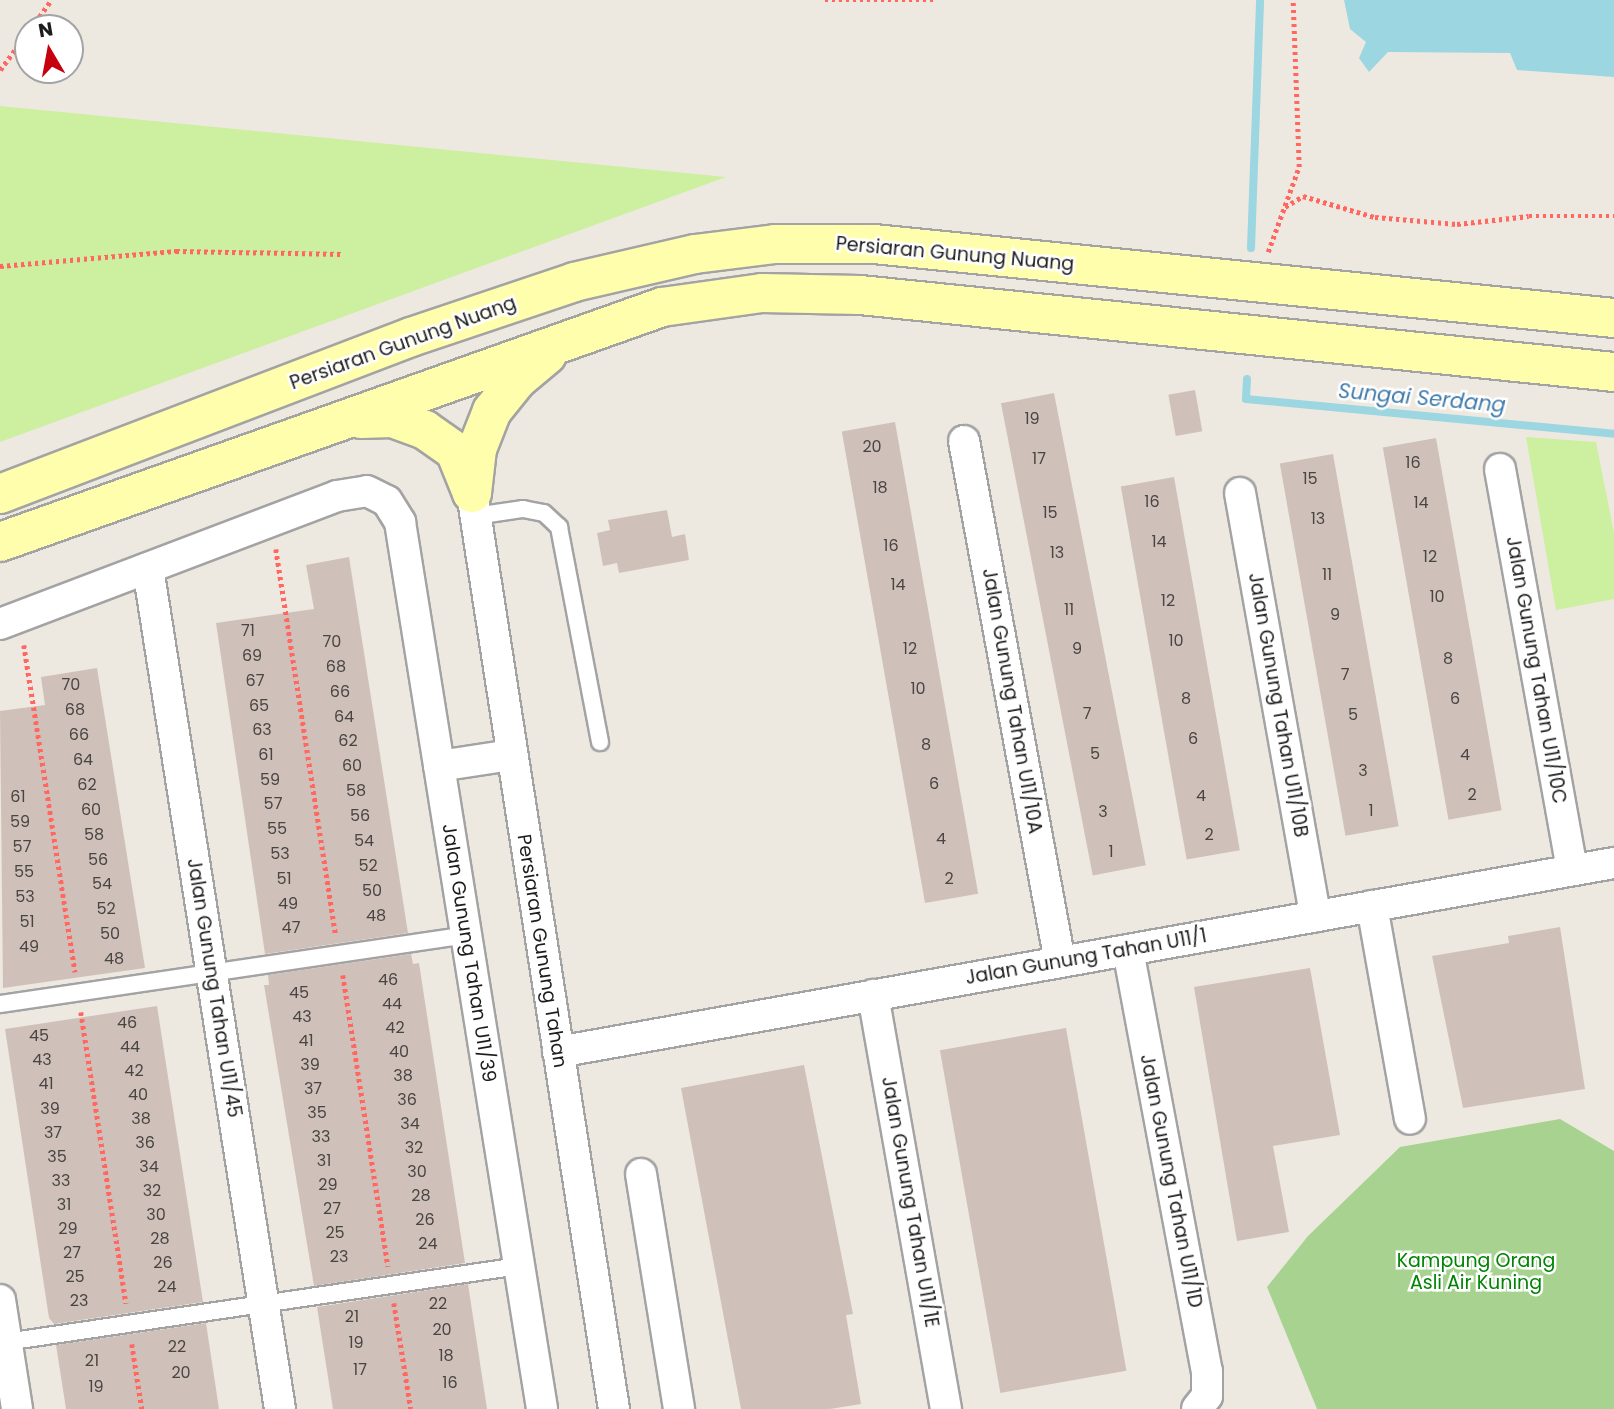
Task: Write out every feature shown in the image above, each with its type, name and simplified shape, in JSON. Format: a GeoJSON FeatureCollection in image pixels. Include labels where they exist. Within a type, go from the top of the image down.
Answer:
{"type":"FeatureCollection","features":[{"type":"Feature","properties":{"kind":"street","name":"Persiaran Gunung Nuang"},"geometry":{"type":"LineString","coordinates":[[0,494],[411,337],[574,282],[695,254],[775,244],[874,244],[1614,318]]}},
{"type":"Feature","properties":{"kind":"street"},"geometry":{"type":"LineString","coordinates":[[0,542],[662,307],[762,293],[860,295],[1614,372]]}},
{"type":"Feature","properties":{"kind":"street"},"geometry":{"type":"LineString","coordinates":[[473,505],[477,449],[492,411],[517,380],[562,342]]}},
{"type":"Feature","properties":{"kind":"street"},"geometry":{"type":"LineString","coordinates":[[347,420],[392,418],[425,430],[455,450],[473,505]]}},
{"type":"Feature","properties":{"kind":"street","name":"Jalan Gunung Tahan U11/10A"},"geometry":{"type":"LineString","coordinates":[[964,441],[1060,962]]}},
{"type":"Feature","properties":{"kind":"street","name":"Jalan Gunung Tahan U11/10C"},"geometry":{"type":"LineString","coordinates":[[1500,469],[1573,870]]}},
{"type":"Feature","properties":{"kind":"street","name":"Jalan Gunung Tahan U11/39"},"geometry":{"type":"LineString","coordinates":[[148,568],[337,496],[367,491],[387,501],[400,522],[542,1409]]}},
{"type":"Feature","properties":{"kind":"street","name":"Jalan Gunung Tahan U11/10B"},"geometry":{"type":"LineString","coordinates":[[1240,493],[1315,916]]}},
{"type":"Feature","properties":{"kind":"street","name":"Persiaran Gunung Tahan"},"geometry":{"type":"LineString","coordinates":[[473,505],[614,1409]]}},
{"type":"Feature","properties":{"kind":"street"},"geometry":{"type":"LineString","coordinates":[[0,624],[148,568]]}},
{"type":"Feature","properties":{"kind":"street","name":"Jalan Gunung Tahan U11/45"},"geometry":{"type":"LineString","coordinates":[[148,568],[280,1409]]}},
{"type":"Feature","properties":{"kind":"street"},"geometry":{"type":"LineString","coordinates":[[439,766],[511,755]]}},
{"type":"Feature","properties":{"kind":"street","name":"Jalan Gunung Tahan U11/1"},"geometry":{"type":"LineString","coordinates":[[558,1052],[1614,863]]}},
{"type":"Feature","properties":{"kind":"street"},"geometry":{"type":"LineString","coordinates":[[1372,906],[1410,1119]]}},
{"type":"Feature","properties":{"kind":"street","name":"Jalan Gunung Tahan U11/1D"},"geometry":{"type":"LineString","coordinates":[[1128,950],[1207,1371],[1207,1396],[1197,1409]]}},
{"type":"Feature","properties":{"kind":"street","name":"Jalan Gunung Tahan U11/1E"},"geometry":{"type":"LineString","coordinates":[[873,995],[946,1409]]}},
{"type":"Feature","properties":{"kind":"street"},"geometry":{"type":"LineString","coordinates":[[641,1174],[679,1409]]}},
{"type":"Feature","properties":{"kind":"street"},"geometry":{"type":"LineString","coordinates":[[0,1300],[17,1409]]}},
{"type":"Feature","properties":{"kind":"lane"},"geometry":{"type":"LineString","coordinates":[[473,505],[544,513],[559,527],[600,742]]}},
{"type":"Feature","properties":{"kind":"lane"},"geometry":{"type":"LineString","coordinates":[[0,1004],[467,936]]}},
{"type":"Feature","properties":{"kind":"lane"},"geometry":{"type":"LineString","coordinates":[[6,1342],[519,1266]]}},
{"type":"Feature","properties":{"kind":"path"},"geometry":{"type":"LineString","coordinates":[[825,0],[937,0]]}},
{"type":"Feature","properties":{"kind":"path"},"geometry":{"type":"LineString","coordinates":[[1257,282],[1299,167],[1293,0]]}},
{"type":"Feature","properties":{"kind":"path"},"geometry":{"type":"LineString","coordinates":[[0,70],[14,51]]}},
{"type":"Feature","properties":{"kind":"path"},"geometry":{"type":"LineString","coordinates":[[1284,207],[1303,196],[1375,217],[1457,223],[1529,216],[1614,216]]}},
{"type":"Feature","properties":{"kind":"path"},"geometry":{"type":"LineString","coordinates":[[0,266],[176,251],[341,254]]}},
{"type":"Feature","properties":{"kind":"green space"},"geometry":{"type":"Polygon","coordinates":[[[0,106],[726,177],[0,442],[0,106]]]}},
{"type":"Feature","properties":{"kind":"green space"},"geometry":{"type":"Polygon","coordinates":[[[1526,437],[1596,442],[1614,533],[1614,599],[1556,610],[1526,437]]]}},
{"type":"Feature","properties":{"kind":"green space","name":"Kampung Orang Asli Air Kuning"},"geometry":{"type":"Polygon","coordinates":[[[1560,1119],[1614,1151],[1614,1409],[1317,1409],[1267,1287],[1308,1236],[1400,1147],[1560,1119]]]}},
{"type":"Feature","properties":{"kind":"water"},"geometry":{"type":"Polygon","coordinates":[[[1344,0],[1614,0],[1614,77],[1517,70],[1510,53],[1388,52],[1369,72],[1359,58],[1366,42],[1350,29],[1344,0]]]}},
{"type":"Feature","properties":{"kind":"building"},"geometry":{"type":"Polygon","coordinates":[[[1195,390],[1202,431],[1176,436],[1168,395],[1195,390]]]}},
{"type":"Feature","properties":{"kind":"building"},"geometry":{"type":"Polygon","coordinates":[[[1054,393],[1146,865],[1093,875],[1001,403],[1054,393]]]}},
{"type":"Feature","properties":{"kind":"building"},"geometry":{"type":"Polygon","coordinates":[[[895,422],[978,894],[925,903],[842,431],[895,422]]]}},
{"type":"Feature","properties":{"kind":"building"},"geometry":{"type":"Polygon","coordinates":[[[1436,438],[1502,810],[1448,820],[1383,447],[1436,438]]]}},
{"type":"Feature","properties":{"kind":"building"},"geometry":{"type":"Polygon","coordinates":[[[1333,454],[1399,826],[1345,836],[1280,463],[1333,454]]]}},
{"type":"Feature","properties":{"kind":"building"},"geometry":{"type":"Polygon","coordinates":[[[1174,477],[1240,850],[1187,860],[1121,486],[1174,477]]]}},
{"type":"Feature","properties":{"kind":"building"},"geometry":{"type":"Polygon","coordinates":[[[667,510],[672,537],[685,534],[689,560],[619,573],[617,563],[603,566],[597,533],[610,530],[608,520],[667,510]]]}},
{"type":"Feature","properties":{"kind":"building"},"geometry":{"type":"Polygon","coordinates":[[[349,557],[408,933],[265,954],[216,623],[314,609],[306,565],[349,557]]]}},
{"type":"Feature","properties":{"kind":"building"},"geometry":{"type":"Polygon","coordinates":[[[97,668],[145,968],[3,988],[0,711],[45,705],[41,677],[97,668]]]}},
{"type":"Feature","properties":{"kind":"building"},"geometry":{"type":"Polygon","coordinates":[[[1560,927],[1585,1089],[1463,1108],[1432,956],[1509,943],[1508,936],[1560,927]]]}},
{"type":"Feature","properties":{"kind":"building"},"geometry":{"type":"Polygon","coordinates":[[[411,954],[413,964],[419,963],[465,1263],[314,1286],[264,985],[269,985],[268,975],[411,954]]]}},
{"type":"Feature","properties":{"kind":"building"},"geometry":{"type":"Polygon","coordinates":[[[1310,968],[1340,1135],[1273,1146],[1289,1232],[1237,1241],[1194,987],[1310,968]]]}},
{"type":"Feature","properties":{"kind":"building"},"geometry":{"type":"Polygon","coordinates":[[[157,1006],[203,1302],[54,1324],[49,1318],[5,1029],[157,1006]]]}},
{"type":"Feature","properties":{"kind":"building"},"geometry":{"type":"Polygon","coordinates":[[[1066,1028],[1126,1371],[1000,1393],[940,1050],[1066,1028]]]}},
{"type":"Feature","properties":{"kind":"building"},"geometry":{"type":"Polygon","coordinates":[[[804,1065],[853,1314],[846,1315],[861,1404],[830,1409],[741,1409],[681,1088],[804,1065]]]}},
{"type":"Feature","properties":{"kind":"building"},"geometry":{"type":"Polygon","coordinates":[[[468,1284],[487,1409],[333,1409],[317,1307],[468,1284]]]}},
{"type":"Feature","properties":{"kind":"building"},"geometry":{"type":"Polygon","coordinates":[[[206,1323],[219,1409],[66,1409],[56,1345],[206,1323]]]}},
{"type":"Feature","properties":{"kind":"waterway","name":"Sungai Serdang"},"geometry":{"type":"LineString","coordinates":[[1251,248],[1260,0]]}},
{"type":"Feature","properties":{"kind":"waterway","name":"Sungai Serdang"},"geometry":{"type":"LineString","coordinates":[[1247,379],[1246,399],[1614,434]]}}]}
